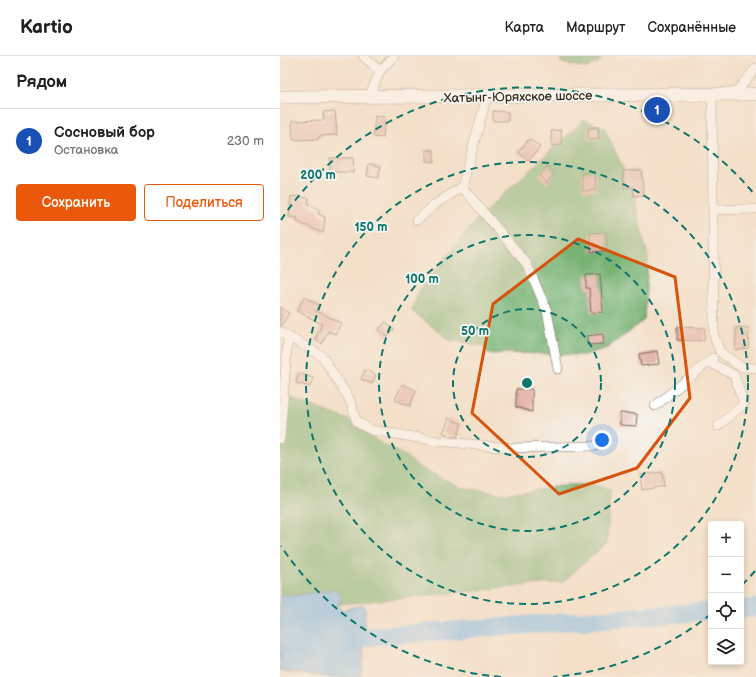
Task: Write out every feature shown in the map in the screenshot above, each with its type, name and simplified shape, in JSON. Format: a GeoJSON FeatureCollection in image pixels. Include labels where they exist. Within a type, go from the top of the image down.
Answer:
{"type":"FeatureCollection","features":[{"type":"Feature","properties":{"kind":"main road","name":"Хатынг-Юряхское шоссе"},"geometry":{"type":"LineString","coordinates":[[280,97],[756,94]]}},
{"type":"Feature","properties":{"kind":"street"},"geometry":{"type":"LineString","coordinates":[[363,56],[380,71]]}},
{"type":"Feature","properties":{"kind":"street"},"geometry":{"type":"LineString","coordinates":[[369,97],[380,71],[394,56]]}},
{"type":"Feature","properties":{"kind":"street"},"geometry":{"type":"LineString","coordinates":[[734,94],[756,68]]}},
{"type":"Feature","properties":{"kind":"street"},"geometry":{"type":"LineString","coordinates":[[712,94],[714,336],[720,352],[741,367],[756,368]]}},
{"type":"Feature","properties":{"kind":"street"},"geometry":{"type":"LineString","coordinates":[[418,220],[437,203],[462,187],[487,96]]}},
{"type":"Feature","properties":{"kind":"street"},"geometry":{"type":"LineString","coordinates":[[462,187],[527,264],[547,311],[558,369]]}},
{"type":"Feature","properties":{"kind":"street"},"geometry":{"type":"LineString","coordinates":[[713,210],[756,209]]}},
{"type":"Feature","properties":{"kind":"street"},"geometry":{"type":"LineString","coordinates":[[280,439],[284,335],[322,356],[350,400],[357,422],[371,430],[436,441],[511,448],[595,446]]}},
{"type":"Feature","properties":{"kind":"street"},"geometry":{"type":"LineString","coordinates":[[655,406],[720,352]]}},
{"type":"Feature","properties":{"kind":"street"},"geometry":{"type":"LineString","coordinates":[[709,362],[734,375],[744,404],[718,426]]}},
{"type":"Feature","properties":{"kind":"highlighted area"},"geometry":{"type":"Polygon","coordinates":[[[578,239],[675,277],[690,398],[637,468],[559,494],[472,413],[493,304],[578,239]]]}},
{"type":"Feature","properties":{"kind":"green space"},"geometry":{"type":"Polygon","coordinates":[[[559,56],[601,56],[599,62],[586,68],[562,63],[559,56]]]}},
{"type":"Feature","properties":{"kind":"green space"},"geometry":{"type":"Polygon","coordinates":[[[584,120],[604,127],[631,186],[648,257],[644,320],[607,348],[583,355],[511,353],[488,354],[483,346],[450,340],[412,311],[419,291],[479,217],[584,120]]]}},
{"type":"Feature","properties":{"kind":"green space"},"geometry":{"type":"Polygon","coordinates":[[[280,394],[349,420],[382,444],[404,455],[420,468],[461,487],[502,494],[569,485],[591,484],[610,490],[607,543],[562,582],[280,610],[280,394]]]}},
{"type":"Feature","properties":{"kind":"water"},"geometry":{"type":"Polygon","coordinates":[[[335,589],[342,599],[338,604],[342,610],[362,605],[365,607],[363,665],[360,677],[330,677],[280,671],[280,595],[293,596],[335,589]]]}},
{"type":"Feature","properties":{"kind":"building"},"geometry":{"type":"Polygon","coordinates":[[[335,111],[337,135],[319,136],[319,139],[293,140],[292,121],[324,120],[323,112],[335,111]]]}},
{"type":"Feature","properties":{"kind":"building"},"geometry":{"type":"Polygon","coordinates":[[[493,111],[508,112],[508,121],[493,121],[493,111]]]}},
{"type":"Feature","properties":{"kind":"building"},"geometry":{"type":"Polygon","coordinates":[[[375,116],[385,117],[383,138],[373,137],[375,116]]]}},
{"type":"Feature","properties":{"kind":"building"},"geometry":{"type":"Polygon","coordinates":[[[598,127],[599,139],[588,140],[588,128],[598,127]]]}},
{"type":"Feature","properties":{"kind":"building"},"geometry":{"type":"Polygon","coordinates":[[[561,130],[562,145],[552,146],[551,131],[561,130]]]}},
{"type":"Feature","properties":{"kind":"building"},"geometry":{"type":"Polygon","coordinates":[[[529,139],[540,147],[529,161],[518,152],[529,139]]]}},
{"type":"Feature","properties":{"kind":"building"},"geometry":{"type":"Polygon","coordinates":[[[426,150],[434,150],[434,162],[426,161],[426,150]]]}},
{"type":"Feature","properties":{"kind":"building"},"geometry":{"type":"Polygon","coordinates":[[[330,158],[353,158],[354,172],[330,172],[330,158]]]}},
{"type":"Feature","properties":{"kind":"building"},"geometry":{"type":"Polygon","coordinates":[[[369,164],[381,166],[378,178],[367,176],[369,164]]]}},
{"type":"Feature","properties":{"kind":"building"},"geometry":{"type":"Polygon","coordinates":[[[547,166],[555,172],[547,183],[539,176],[547,166]]]}},
{"type":"Feature","properties":{"kind":"building"},"geometry":{"type":"Polygon","coordinates":[[[641,170],[644,196],[634,196],[633,187],[624,188],[623,171],[641,170]]]}},
{"type":"Feature","properties":{"kind":"building"},"geometry":{"type":"Polygon","coordinates":[[[595,172],[596,190],[583,191],[582,173],[595,172]]]}},
{"type":"Feature","properties":{"kind":"building"},"geometry":{"type":"Polygon","coordinates":[[[291,196],[309,198],[308,204],[320,211],[318,214],[325,217],[323,233],[296,221],[298,218],[289,217],[291,196]]]}},
{"type":"Feature","properties":{"kind":"building"},"geometry":{"type":"Polygon","coordinates":[[[606,232],[607,251],[591,252],[590,233],[606,232]]]}},
{"type":"Feature","properties":{"kind":"building"},"geometry":{"type":"Polygon","coordinates":[[[600,274],[603,312],[591,313],[589,288],[586,288],[586,275],[600,274]]]}},
{"type":"Feature","properties":{"kind":"building"},"geometry":{"type":"Polygon","coordinates":[[[304,297],[319,305],[316,311],[341,323],[335,334],[328,331],[322,344],[315,340],[322,324],[297,311],[304,297]]]}},
{"type":"Feature","properties":{"kind":"building"},"geometry":{"type":"Polygon","coordinates":[[[280,307],[289,313],[281,326],[280,326],[280,307]]]}},
{"type":"Feature","properties":{"kind":"building"},"geometry":{"type":"Polygon","coordinates":[[[386,322],[394,330],[387,337],[379,329],[386,322]]]}},
{"type":"Feature","properties":{"kind":"building"},"geometry":{"type":"Polygon","coordinates":[[[677,327],[705,328],[704,341],[677,340],[677,327]]]}},
{"type":"Feature","properties":{"kind":"building"},"geometry":{"type":"Polygon","coordinates":[[[737,327],[749,328],[748,348],[735,350],[737,327]]]}},
{"type":"Feature","properties":{"kind":"building"},"geometry":{"type":"Polygon","coordinates":[[[603,334],[604,344],[587,345],[587,336],[603,334]]]}},
{"type":"Feature","properties":{"kind":"building"},"geometry":{"type":"Polygon","coordinates":[[[657,351],[659,364],[641,366],[639,354],[657,351]]]}},
{"type":"Feature","properties":{"kind":"building"},"geometry":{"type":"Polygon","coordinates":[[[365,370],[376,375],[372,384],[361,379],[365,370]]]}},
{"type":"Feature","properties":{"kind":"building"},"geometry":{"type":"Polygon","coordinates":[[[299,373],[313,378],[310,387],[296,383],[299,373]]]}},
{"type":"Feature","properties":{"kind":"building"},"geometry":{"type":"Polygon","coordinates":[[[402,384],[416,390],[410,406],[395,400],[402,384]]]}},
{"type":"Feature","properties":{"kind":"building"},"geometry":{"type":"Polygon","coordinates":[[[516,389],[532,389],[532,412],[516,407],[516,389]]]}},
{"type":"Feature","properties":{"kind":"building"},"geometry":{"type":"Polygon","coordinates":[[[620,413],[637,414],[636,426],[620,425],[620,413]]]}},
{"type":"Feature","properties":{"kind":"building"},"geometry":{"type":"Polygon","coordinates":[[[449,418],[462,424],[457,437],[443,433],[449,418]]]}},
{"type":"Feature","properties":{"kind":"building"},"geometry":{"type":"Polygon","coordinates":[[[662,472],[664,486],[642,490],[640,475],[662,472]]]}},
{"type":"Feature","properties":{"kind":"waterway"},"geometry":{"type":"LineString","coordinates":[[744,609],[756,608]]}},
{"type":"Feature","properties":{"kind":"waterway"},"geometry":{"type":"LineString","coordinates":[[339,639],[708,611]]}},
{"type":"Feature","properties":{"kind":"place","name":"Сосновый бор"},"geometry":{"type":"Point","coordinates":[657,110]}}]}
